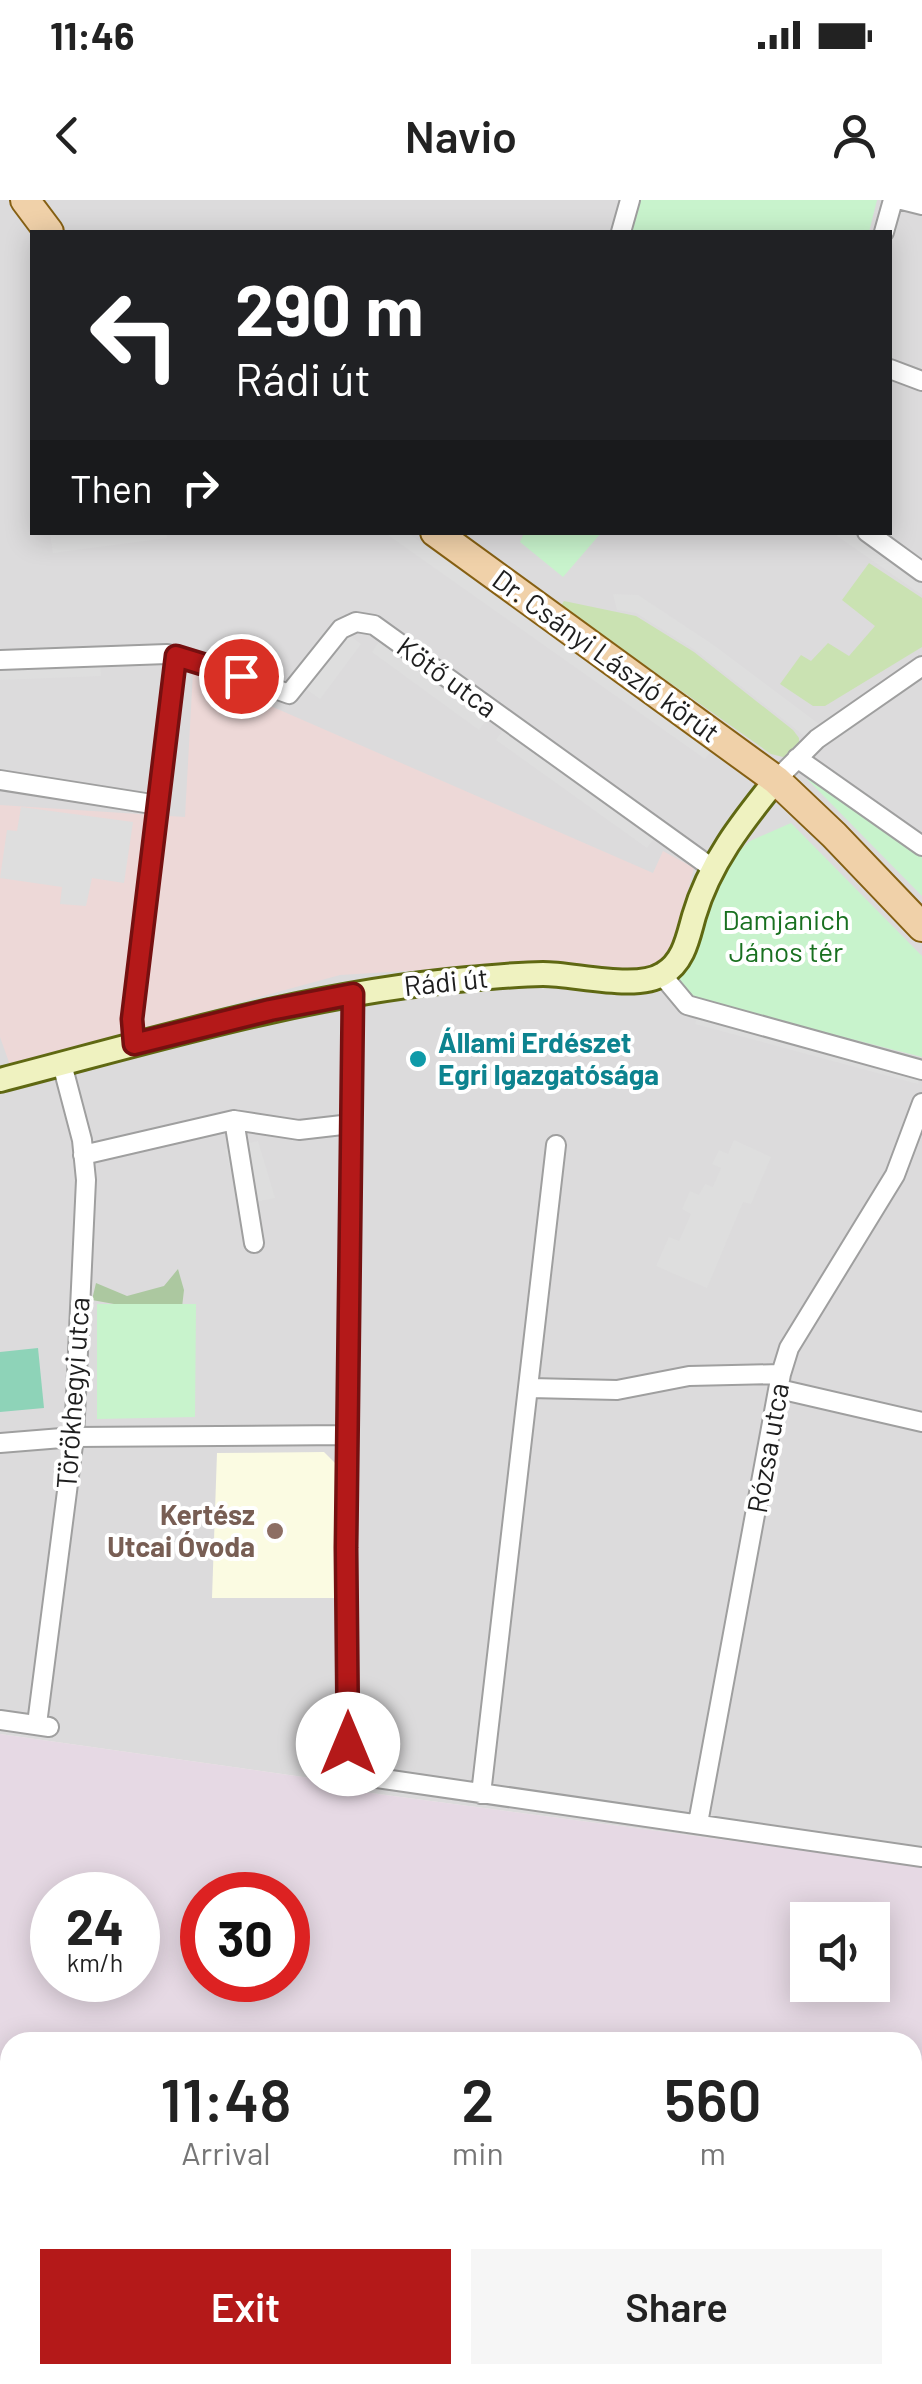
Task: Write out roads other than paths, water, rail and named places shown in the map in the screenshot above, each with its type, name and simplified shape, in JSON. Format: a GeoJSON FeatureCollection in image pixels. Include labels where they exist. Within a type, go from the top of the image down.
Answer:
{"type":"FeatureCollection","features":[{"type":"Feature","properties":{"kind":"main road"},"geometry":{"type":"LineString","coordinates":[[25,200],[48,230]]}},
{"type":"Feature","properties":{"kind":"main road","name":"Dr. Csányi László körút"},"geometry":{"type":"LineString","coordinates":[[439,535],[776,780]]}},
{"type":"Feature","properties":{"kind":"main road"},"geometry":{"type":"LineString","coordinates":[[776,780],[922,927]]}},
{"type":"Feature","properties":{"kind":"street"},"geometry":{"type":"LineString","coordinates":[[621,230],[630,200]]}},
{"type":"Feature","properties":{"kind":"street"},"geometry":{"type":"LineString","coordinates":[[885,230],[893,200]]}},
{"type":"Feature","properties":{"kind":"street"},"geometry":{"type":"LineString","coordinates":[[902,200],[922,205]]}},
{"type":"Feature","properties":{"kind":"street"},"geometry":{"type":"LineString","coordinates":[[892,370],[922,381]]}},
{"type":"Feature","properties":{"kind":"street"},"geometry":{"type":"LineString","coordinates":[[870,535],[922,572]]}},
{"type":"Feature","properties":{"kind":"street","name":"Kötő utca"},"geometry":{"type":"LineString","coordinates":[[0,660],[176,656],[283,691],[341,629],[356,622],[374,624],[712,868]]}},
{"type":"Feature","properties":{"kind":"street"},"geometry":{"type":"LineString","coordinates":[[134,1044],[132,1019],[176,656]]}},
{"type":"Feature","properties":{"kind":"street"},"geometry":{"type":"LineString","coordinates":[[922,666],[817,738],[776,780],[712,868],[702,888],[683,953],[662,976],[687,1005],[922,1070]]}},
{"type":"Feature","properties":{"kind":"street"},"geometry":{"type":"LineString","coordinates":[[797,758],[922,846]]}},
{"type":"Feature","properties":{"kind":"street"},"geometry":{"type":"LineString","coordinates":[[0,780],[158,805]]}},
{"type":"Feature","properties":{"kind":"street","name":"Rádi út"},"geometry":{"type":"LineString","coordinates":[[0,1080],[270,1010],[353,994],[495,976],[572,975],[637,982],[662,976]]}},
{"type":"Feature","properties":{"kind":"street"},"geometry":{"type":"LineString","coordinates":[[353,994],[348,1744],[358,1763],[377,1778],[922,1857]]}},
{"type":"Feature","properties":{"kind":"street","name":"Törökhegyi utca"},"geometry":{"type":"LineString","coordinates":[[0,1720],[43,1726],[74,1437],[86,1180],[62,1064]]}},
{"type":"Feature","properties":{"kind":"street","name":"Rózsa utca"},"geometry":{"type":"LineString","coordinates":[[698,1823],[780,1382],[790,1348],[895,1175],[922,1104]]}},
{"type":"Feature","properties":{"kind":"street"},"geometry":{"type":"LineString","coordinates":[[83,1155],[234,1120],[298,1130],[351,1124]]}},
{"type":"Feature","properties":{"kind":"street"},"geometry":{"type":"LineString","coordinates":[[234,1120],[254,1243]]}},
{"type":"Feature","properties":{"kind":"street"},"geometry":{"type":"LineString","coordinates":[[481,1794],[556,1145]]}},
{"type":"Feature","properties":{"kind":"street"},"geometry":{"type":"LineString","coordinates":[[530,1388],[617,1390],[689,1376],[780,1382],[922,1422]]}},
{"type":"Feature","properties":{"kind":"street"},"geometry":{"type":"LineString","coordinates":[[0,1443],[74,1437],[348,1435]]}},
{"type":"Feature","properties":{"kind":"place","name":"Állami Erdészet Egri Igazgatósága"},"geometry":{"type":"Point","coordinates":[418,1059]}},
{"type":"Feature","properties":{"kind":"place","name":"Kertész Utcai Óvoda"},"geometry":{"type":"Point","coordinates":[275,1531]}},
{"type":"Feature","properties":{"kind":"park label","name":"Damjanich János tér"},"geometry":{"type":"Point","coordinates":[786,936]}}]}
